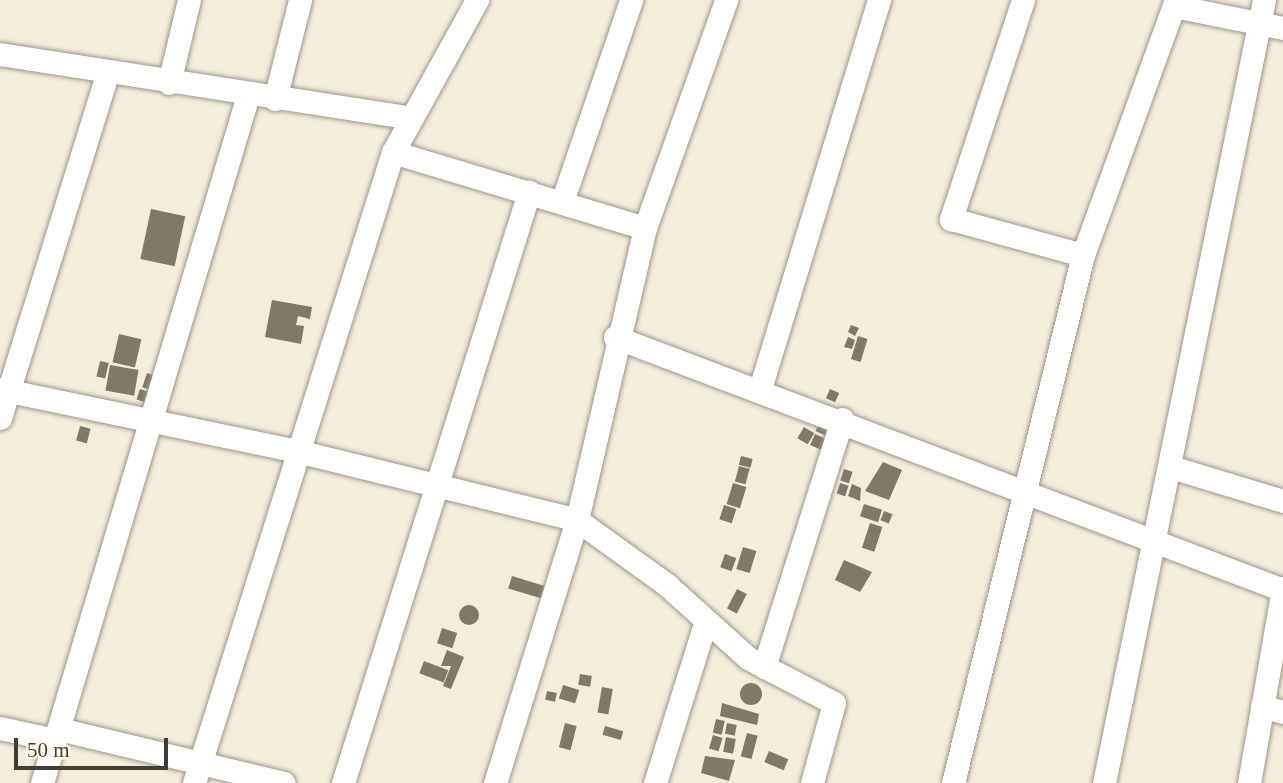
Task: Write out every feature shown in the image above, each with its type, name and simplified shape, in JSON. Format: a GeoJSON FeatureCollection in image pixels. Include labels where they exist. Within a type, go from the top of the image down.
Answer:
{"type":"FeatureCollection","features":[{"type":"Feature","properties":{"kind":"street"},"geometry":{"type":"LineString","coordinates":[[169,83],[189,0]]}},
{"type":"Feature","properties":{"kind":"street"},"geometry":{"type":"LineString","coordinates":[[275,99],[300,0]]}},
{"type":"Feature","properties":{"kind":"street"},"geometry":{"type":"LineString","coordinates":[[197,772],[393,152],[407,117],[477,0]]}},
{"type":"Feature","properties":{"kind":"street"},"geometry":{"type":"LineString","coordinates":[[562,202],[631,0]]}},
{"type":"Feature","properties":{"kind":"street"},"geometry":{"type":"LineString","coordinates":[[495,783],[577,520],[606,409],[615,337],[645,228],[726,0]]}},
{"type":"Feature","properties":{"kind":"street"},"geometry":{"type":"LineString","coordinates":[[760,389],[878,0]]}},
{"type":"Feature","properties":{"kind":"street"},"geometry":{"type":"LineString","coordinates":[[1023,0],[951,219],[1083,255]]}},
{"type":"Feature","properties":{"kind":"street"},"geometry":{"type":"LineString","coordinates":[[1104,783],[1171,467],[1264,0]]}},
{"type":"Feature","properties":{"kind":"street"},"geometry":{"type":"LineString","coordinates":[[953,783],[1021,493],[1083,255],[1175,3],[1283,28]]}},
{"type":"Feature","properties":{"kind":"street"},"geometry":{"type":"LineString","coordinates":[[0,54],[169,83],[407,117]]}},
{"type":"Feature","properties":{"kind":"street"},"geometry":{"type":"LineString","coordinates":[[0,418],[4,389],[108,72]]}},
{"type":"Feature","properties":{"kind":"street"},"geometry":{"type":"LineString","coordinates":[[42,783],[155,421],[248,95]]}},
{"type":"Feature","properties":{"kind":"street"},"geometry":{"type":"LineString","coordinates":[[393,152],[645,228]]}},
{"type":"Feature","properties":{"kind":"street"},"geometry":{"type":"LineString","coordinates":[[343,783],[528,192]]}},
{"type":"Feature","properties":{"kind":"street"},"geometry":{"type":"LineString","coordinates":[[615,337],[842,419],[1021,493],[1283,589],[1273,709],[1249,783]]}},
{"type":"Feature","properties":{"kind":"street"},"geometry":{"type":"LineString","coordinates":[[4,389],[438,483],[577,520],[667,585],[705,623],[764,667],[834,703],[812,783]]}},
{"type":"Feature","properties":{"kind":"street"},"geometry":{"type":"LineString","coordinates":[[764,667],[842,419]]}},
{"type":"Feature","properties":{"kind":"street"},"geometry":{"type":"LineString","coordinates":[[1171,467],[1283,501]]}},
{"type":"Feature","properties":{"kind":"street"},"geometry":{"type":"LineString","coordinates":[[655,783],[705,623]]}},
{"type":"Feature","properties":{"kind":"street"},"geometry":{"type":"LineString","coordinates":[[0,728],[57,735],[197,772],[284,783]]}},
{"type":"Feature","properties":{"kind":"building"},"geometry":{"type":"Polygon","coordinates":[[[151,209],[185,216],[175,266],[140,259],[151,209]]]}},
{"type":"Feature","properties":{"kind":"building"},"geometry":{"type":"Polygon","coordinates":[[[272,300],[312,307],[310,319],[298,316],[296,325],[304,326],[301,344],[265,337],[272,300]]]}},
{"type":"Feature","properties":{"kind":"building"},"geometry":{"type":"Polygon","coordinates":[[[851,325],[859,328],[855,336],[848,332],[851,325]]]}},
{"type":"Feature","properties":{"kind":"building"},"geometry":{"type":"Polygon","coordinates":[[[119,334],[141,339],[135,367],[112,362],[119,334]]]}},
{"type":"Feature","properties":{"kind":"building"},"geometry":{"type":"Polygon","coordinates":[[[858,336],[868,339],[861,362],[851,359],[858,336]]]}},
{"type":"Feature","properties":{"kind":"building"},"geometry":{"type":"Polygon","coordinates":[[[848,337],[855,340],[852,349],[844,347],[848,337]]]}},
{"type":"Feature","properties":{"kind":"building"},"geometry":{"type":"Polygon","coordinates":[[[100,361],[109,363],[105,379],[96,377],[100,361]]]}},
{"type":"Feature","properties":{"kind":"building"},"geometry":{"type":"Polygon","coordinates":[[[110,365],[139,370],[134,396],[105,391],[110,365]]]}},
{"type":"Feature","properties":{"kind":"building"},"geometry":{"type":"Polygon","coordinates":[[[147,373],[156,376],[151,390],[142,387],[147,373]]]}},
{"type":"Feature","properties":{"kind":"building"},"geometry":{"type":"Polygon","coordinates":[[[140,389],[152,393],[149,403],[137,399],[140,389]]]}},
{"type":"Feature","properties":{"kind":"building"},"geometry":{"type":"Polygon","coordinates":[[[830,389],[839,393],[835,402],[826,398],[830,389]]]}},
{"type":"Feature","properties":{"kind":"building"},"geometry":{"type":"Polygon","coordinates":[[[820,421],[831,426],[826,436],[816,431],[820,421]]]}},
{"type":"Feature","properties":{"kind":"building"},"geometry":{"type":"Polygon","coordinates":[[[80,426],[91,429],[87,443],[76,440],[80,426]]]}},
{"type":"Feature","properties":{"kind":"building"},"geometry":{"type":"Polygon","coordinates":[[[804,427],[814,433],[808,444],[797,438],[804,427]]]}},
{"type":"Feature","properties":{"kind":"building"},"geometry":{"type":"Polygon","coordinates":[[[815,434],[826,439],[821,450],[810,445],[815,434]]]}},
{"type":"Feature","properties":{"kind":"building"},"geometry":{"type":"Polygon","coordinates":[[[741,456],[753,459],[750,468],[739,465],[741,456]]]}},
{"type":"Feature","properties":{"kind":"building"},"geometry":{"type":"Polygon","coordinates":[[[883,462],[902,470],[889,500],[865,491],[883,462]]]}},
{"type":"Feature","properties":{"kind":"building"},"geometry":{"type":"Polygon","coordinates":[[[739,466],[750,469],[745,484],[735,481],[739,466]]]}},
{"type":"Feature","properties":{"kind":"building"},"geometry":{"type":"Polygon","coordinates":[[[844,469],[853,472],[849,483],[840,480],[844,469]]]}},
{"type":"Feature","properties":{"kind":"building"},"geometry":{"type":"Polygon","coordinates":[[[733,483],[746,487],[740,508],[727,504],[733,483]]]}},
{"type":"Feature","properties":{"kind":"building"},"geometry":{"type":"Polygon","coordinates":[[[840,483],[849,486],[845,496],[837,493],[840,483]]]}},
{"type":"Feature","properties":{"kind":"building"},"geometry":{"type":"Polygon","coordinates":[[[852,484],[861,488],[860,501],[848,496],[852,484]]]}},
{"type":"Feature","properties":{"kind":"building"},"geometry":{"type":"Polygon","coordinates":[[[864,504],[882,510],[878,522],[860,516],[864,504]]]}},
{"type":"Feature","properties":{"kind":"building"},"geometry":{"type":"Polygon","coordinates":[[[724,505],[736,509],[732,523],[719,519],[724,505]]]}},
{"type":"Feature","properties":{"kind":"building"},"geometry":{"type":"Polygon","coordinates":[[[884,511],[892,514],[889,524],[880,520],[884,511]]]}},
{"type":"Feature","properties":{"kind":"building"},"geometry":{"type":"Polygon","coordinates":[[[870,523],[882,527],[874,552],[862,548],[870,523]]]}},
{"type":"Feature","properties":{"kind":"building"},"geometry":{"type":"Polygon","coordinates":[[[743,547],[756,551],[750,573],[736,569],[743,547]]]}},
{"type":"Feature","properties":{"kind":"building"},"geometry":{"type":"Polygon","coordinates":[[[725,554],[736,558],[731,571],[720,567],[725,554]]]}},
{"type":"Feature","properties":{"kind":"building"},"geometry":{"type":"Polygon","coordinates":[[[844,560],[872,572],[860,592],[835,580],[844,560]]]}},
{"type":"Feature","properties":{"kind":"building"},"geometry":{"type":"Polygon","coordinates":[[[512,576],[545,586],[541,598],[508,588],[512,576]]]}},
{"type":"Feature","properties":{"kind":"building"},"geometry":{"type":"Polygon","coordinates":[[[737,589],[747,594],[737,614],[727,609],[737,589]]]}},
{"type":"Feature","properties":{"kind":"building"},"geometry":{"type":"Polygon","coordinates":[[[469,605],[476,608],[479,615],[476,622],[469,625],[462,622],[459,615],[462,608],[469,605]]]}},
{"type":"Feature","properties":{"kind":"building"},"geometry":{"type":"Polygon","coordinates":[[[442,628],[457,633],[452,648],[437,643],[442,628]]]}},
{"type":"Feature","properties":{"kind":"building"},"geometry":{"type":"Polygon","coordinates":[[[447,650],[464,657],[451,689],[443,686],[451,666],[441,666],[447,650]]]}},
{"type":"Feature","properties":{"kind":"building"},"geometry":{"type":"Polygon","coordinates":[[[424,661],[448,670],[444,682],[419,673],[424,661]]]}},
{"type":"Feature","properties":{"kind":"building"},"geometry":{"type":"Polygon","coordinates":[[[580,674],[592,676],[590,687],[578,685],[580,674]]]}},
{"type":"Feature","properties":{"kind":"building"},"geometry":{"type":"Polygon","coordinates":[[[751,683],[759,686],[762,694],[759,702],[751,705],[743,702],[740,694],[743,686],[751,683]]]}},
{"type":"Feature","properties":{"kind":"building"},"geometry":{"type":"Polygon","coordinates":[[[563,685],[579,690],[575,703],[559,698],[563,685]]]}},
{"type":"Feature","properties":{"kind":"building"},"geometry":{"type":"Polygon","coordinates":[[[602,687],[613,689],[608,715],[597,713],[602,687]]]}},
{"type":"Feature","properties":{"kind":"building"},"geometry":{"type":"Polygon","coordinates":[[[547,691],[557,693],[555,702],[545,700],[547,691]]]}},
{"type":"Feature","properties":{"kind":"building"},"geometry":{"type":"Polygon","coordinates":[[[722,703],[759,714],[757,725],[720,716],[722,703]]]}},
{"type":"Feature","properties":{"kind":"building"},"geometry":{"type":"Polygon","coordinates":[[[716,719],[725,721],[722,735],[713,733],[716,719]]]}},
{"type":"Feature","properties":{"kind":"building"},"geometry":{"type":"Polygon","coordinates":[[[565,723],[577,726],[571,750],[559,747],[565,723]]]}},
{"type":"Feature","properties":{"kind":"building"},"geometry":{"type":"Polygon","coordinates":[[[727,723],[737,725],[735,736],[725,734],[727,723]]]}},
{"type":"Feature","properties":{"kind":"building"},"geometry":{"type":"Polygon","coordinates":[[[605,726],[623,731],[621,740],[603,735],[605,726]]]}},
{"type":"Feature","properties":{"kind":"building"},"geometry":{"type":"Polygon","coordinates":[[[747,733],[758,736],[751,759],[741,756],[747,733]]]}},
{"type":"Feature","properties":{"kind":"building"},"geometry":{"type":"Polygon","coordinates":[[[713,735],[723,738],[718,751],[709,748],[713,735]]]}},
{"type":"Feature","properties":{"kind":"building"},"geometry":{"type":"Polygon","coordinates":[[[726,737],[736,739],[733,754],[723,752],[726,737]]]}},
{"type":"Feature","properties":{"kind":"building"},"geometry":{"type":"Polygon","coordinates":[[[769,751],[788,759],[784,770],[764,762],[769,751]]]}},
{"type":"Feature","properties":{"kind":"building"},"geometry":{"type":"Polygon","coordinates":[[[705,756],[735,760],[729,781],[701,773],[705,756]]]}}]}
